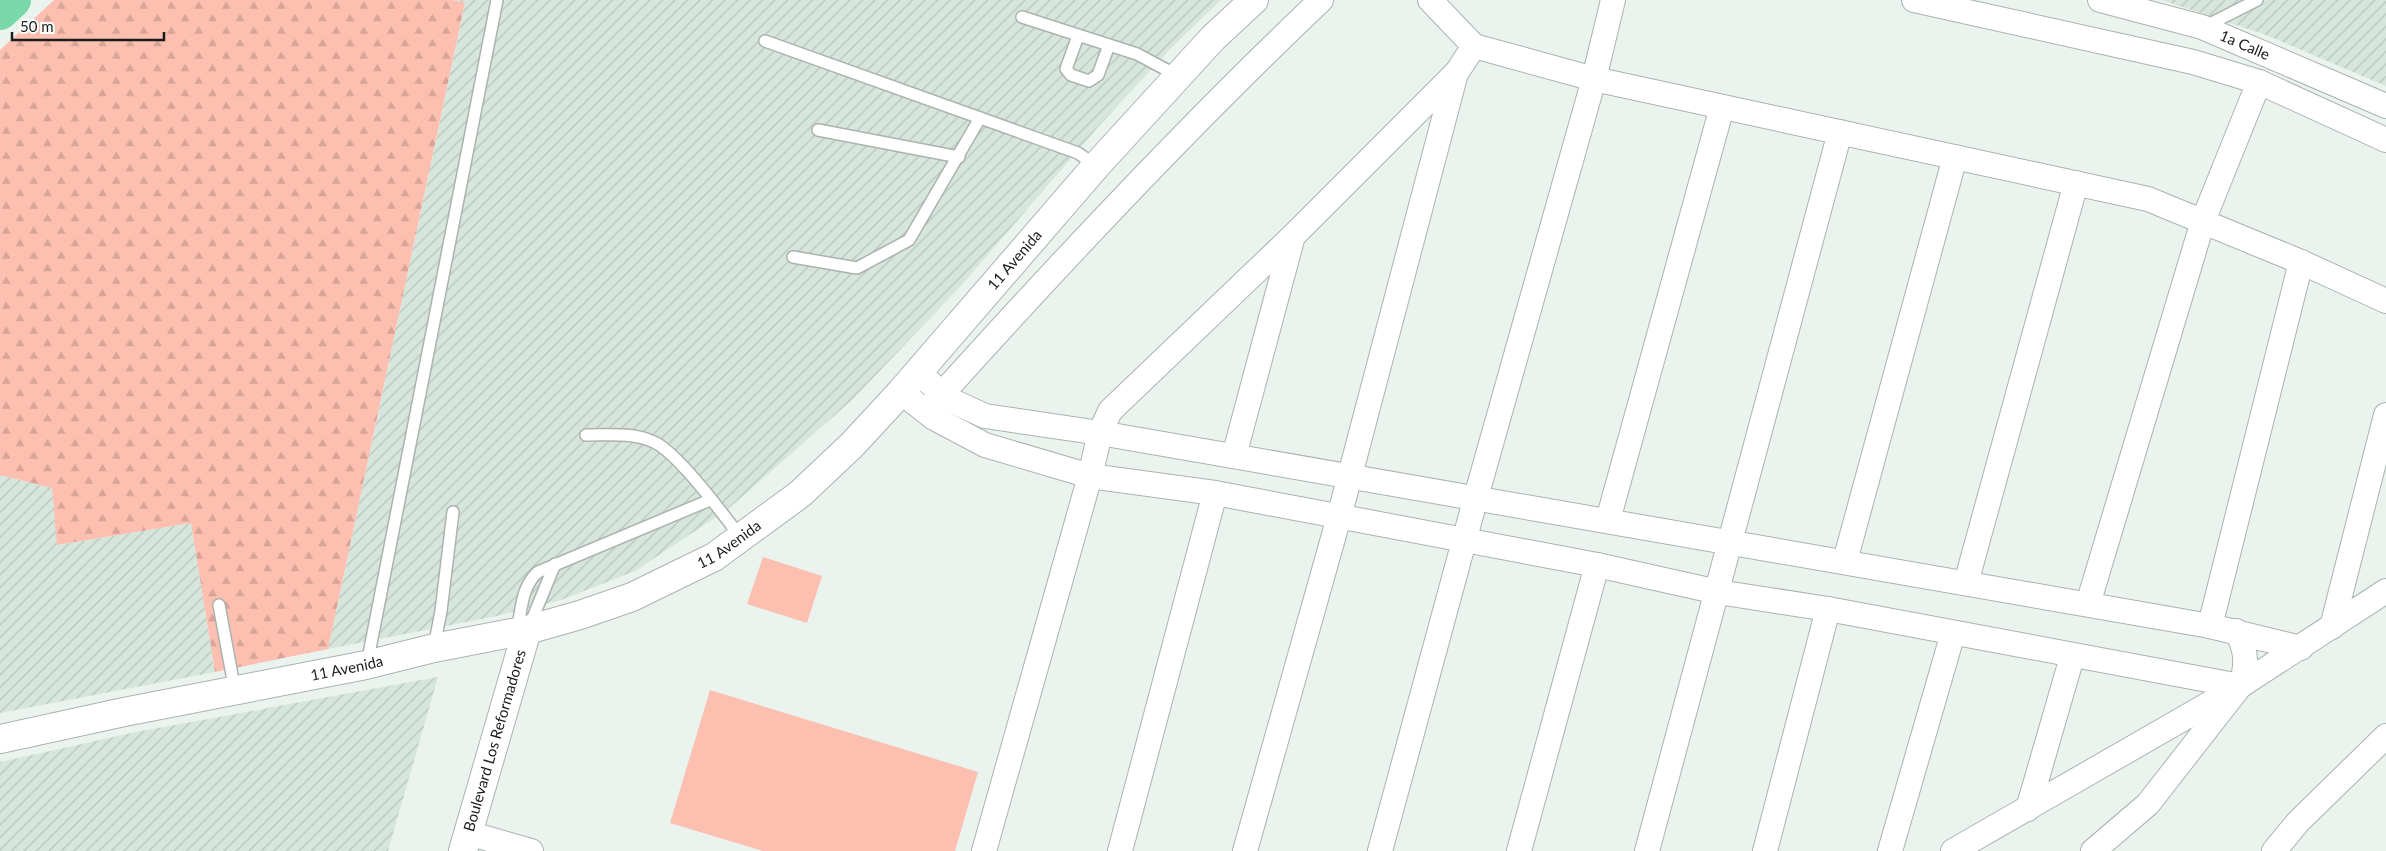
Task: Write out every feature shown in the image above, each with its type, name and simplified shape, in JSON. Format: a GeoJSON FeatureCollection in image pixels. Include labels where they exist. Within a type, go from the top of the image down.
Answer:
{"type":"FeatureCollection","features":[{"type":"Feature","properties":{"kind":"main road","name":"11 Avenida"},"geometry":{"type":"LineString","coordinates":[[0,739],[124,712],[366,666],[434,648],[522,631],[580,616],[632,597],[677,577],[714,557],[800,494],[852,445],[1096,166],[1213,38],[1254,0]]}},
{"type":"Feature","properties":{"kind":"main road","name":"Boulevard Los Reformadores"},"geometry":{"type":"LineString","coordinates":[[465,842],[522,631]]}},
{"type":"Feature","properties":{"kind":"street"},"geometry":{"type":"LineString","coordinates":[[926,412],[1073,250],[1260,58],[1320,0]]}},
{"type":"Feature","properties":{"kind":"street"},"geometry":{"type":"LineString","coordinates":[[1430,0],[1474,46],[1594,79],[2148,199],[2301,262],[2386,301]]}},
{"type":"Feature","properties":{"kind":"street"},"geometry":{"type":"LineString","coordinates":[[1380,851],[1464,541],[1594,79],[1613,0]]}},
{"type":"Feature","properties":{"kind":"street"},"geometry":{"type":"LineString","coordinates":[[1914,0],[2193,62],[2259,82],[2386,140]]}},
{"type":"Feature","properties":{"kind":"street","name":"1a Calle"},"geometry":{"type":"LineString","coordinates":[[2100,0],[2202,27],[2386,106]]}},
{"type":"Feature","properties":{"kind":"street"},"geometry":{"type":"LineString","coordinates":[[2193,62],[2202,27]]}},
{"type":"Feature","properties":{"kind":"street"},"geometry":{"type":"LineString","coordinates":[[984,851],[1090,476],[1100,433],[1110,411],[1293,236],[1457,72],[1474,46]]}},
{"type":"Feature","properties":{"kind":"street"},"geometry":{"type":"LineString","coordinates":[[1245,851],[1339,517],[1457,72]]}},
{"type":"Feature","properties":{"kind":"street"},"geometry":{"type":"LineString","coordinates":[[2088,604],[2203,221],[2259,82]]}},
{"type":"Feature","properties":{"kind":"street"},"geometry":{"type":"LineString","coordinates":[[1608,520],[1722,107]]}},
{"type":"Feature","properties":{"kind":"street"},"geometry":{"type":"LineString","coordinates":[[1647,851],[1840,132]]}},
{"type":"Feature","properties":{"kind":"street"},"geometry":{"type":"LineString","coordinates":[[1845,561],[1954,157]]}},
{"type":"Feature","properties":{"kind":"street"},"geometry":{"type":"LineString","coordinates":[[1966,583],[2076,183]]}},
{"type":"Feature","properties":{"kind":"street"},"geometry":{"type":"LineString","coordinates":[[1234,456],[1293,236]]}},
{"type":"Feature","properties":{"kind":"street"},"geometry":{"type":"LineString","coordinates":[[2210,626],[2301,262]]}},
{"type":"Feature","properties":{"kind":"street"},"geometry":{"type":"LineString","coordinates":[[909,382],[942,394],[967,409],[985,416],[1100,433],[1845,561],[2236,630],[2301,648]]}},
{"type":"Feature","properties":{"kind":"street"},"geometry":{"type":"LineString","coordinates":[[909,382],[926,412],[959,433],[985,445],[1090,476],[1215,493],[1597,566],[1718,592],[1828,610],[2240,686]]}},
{"type":"Feature","properties":{"kind":"street"},"geometry":{"type":"LineString","coordinates":[[2332,627],[2386,415]]}},
{"type":"Feature","properties":{"kind":"street"},"geometry":{"type":"LineString","coordinates":[[1120,851],[1215,493]]}},
{"type":"Feature","properties":{"kind":"street"},"geometry":{"type":"LineString","coordinates":[[1519,851],[1597,566]]}},
{"type":"Feature","properties":{"kind":"street"},"geometry":{"type":"LineString","coordinates":[[1953,851],[2240,686],[2386,591]]}},
{"type":"Feature","properties":{"kind":"street"},"geometry":{"type":"LineString","coordinates":[[1765,851],[1828,610]]}},
{"type":"Feature","properties":{"kind":"street"},"geometry":{"type":"LineString","coordinates":[[2093,851],[2148,804],[2240,686],[2244,676],[2246,654],[2236,630]]}},
{"type":"Feature","properties":{"kind":"street"},"geometry":{"type":"LineString","coordinates":[[1890,851],[1953,633]]}},
{"type":"Feature","properties":{"kind":"street"},"geometry":{"type":"LineString","coordinates":[[2028,809],[2072,656]]}},
{"type":"Feature","properties":{"kind":"street"},"geometry":{"type":"LineString","coordinates":[[2274,851],[2298,822],[2386,736]]}},
{"type":"Feature","properties":{"kind":"street"},"geometry":{"type":"LineString","coordinates":[[465,842],[532,851]]}},
{"type":"Feature","properties":{"kind":"lane"},"geometry":{"type":"LineString","coordinates":[[366,666],[497,0]]}},
{"type":"Feature","properties":{"kind":"lane"},"geometry":{"type":"LineString","coordinates":[[2202,27],[2257,0]]}},
{"type":"Feature","properties":{"kind":"lane"},"geometry":{"type":"LineString","coordinates":[[1022,17],[1137,54],[1178,76]]}},
{"type":"Feature","properties":{"kind":"lane"},"geometry":{"type":"LineString","coordinates":[[1078,36],[1066,69],[1071,75],[1089,81],[1098,75],[1110,46]]}},
{"type":"Feature","properties":{"kind":"lane"},"geometry":{"type":"LineString","coordinates":[[765,41],[1078,153],[1096,166]]}},
{"type":"Feature","properties":{"kind":"lane"},"geometry":{"type":"LineString","coordinates":[[794,257],[857,268],[909,240],[980,118]]}},
{"type":"Feature","properties":{"kind":"lane"},"geometry":{"type":"LineString","coordinates":[[818,130],[959,157]]}},
{"type":"Feature","properties":{"kind":"lane"},"geometry":{"type":"LineString","coordinates":[[586,435],[629,435],[654,442],[672,455],[740,538]]}},
{"type":"Feature","properties":{"kind":"lane"},"geometry":{"type":"LineString","coordinates":[[522,631],[525,590],[530,579],[538,572],[710,500]]}},
{"type":"Feature","properties":{"kind":"lane"},"geometry":{"type":"LineString","coordinates":[[434,648],[441,611],[453,512]]}},
{"type":"Feature","properties":{"kind":"lane"},"geometry":{"type":"LineString","coordinates":[[522,631],[555,564]]}},
{"type":"Feature","properties":{"kind":"lane"},"geometry":{"type":"LineString","coordinates":[[219,606],[235,691]]}},
{"type":"Feature","properties":{"kind":"shaded area"},"geometry":{"type":"Polygon","coordinates":[[[452,0],[1221,0],[1173,46],[1099,126],[959,288],[851,401],[727,510],[635,571],[561,600],[497,616],[328,649],[465,3],[452,0]]]}},
{"type":"Feature","properties":{"kind":"shaded area"},"geometry":{"type":"Polygon","coordinates":[[[2162,0],[2386,0],[2386,86],[2266,35],[2162,0]]]}},
{"type":"Feature","properties":{"kind":"shaded area"},"geometry":{"type":"Polygon","coordinates":[[[0,475],[52,488],[58,545],[191,523],[215,672],[0,713],[0,475]]]}},
{"type":"Feature","properties":{"kind":"shaded area"},"geometry":{"type":"Polygon","coordinates":[[[438,677],[388,851],[0,851],[0,762],[136,732],[438,677]]]}},
{"type":"Feature","properties":{"kind":"green space"},"geometry":{"type":"Polygon","coordinates":[[[54,0],[452,0],[465,2],[328,649],[215,672],[191,523],[57,545],[52,488],[0,475],[0,50],[54,0]]]}},
{"type":"Feature","properties":{"kind":"green space"},"geometry":{"type":"Polygon","coordinates":[[[763,557],[822,576],[807,623],[747,604],[763,557]]]}},
{"type":"Feature","properties":{"kind":"green space"},"geometry":{"type":"Polygon","coordinates":[[[710,690],[978,772],[955,851],[763,851],[670,823],[710,690]]]}},
{"type":"Feature","properties":{"kind":"waterway"},"geometry":{"type":"LineString","coordinates":[[0,12],[13,0]]}}]}
